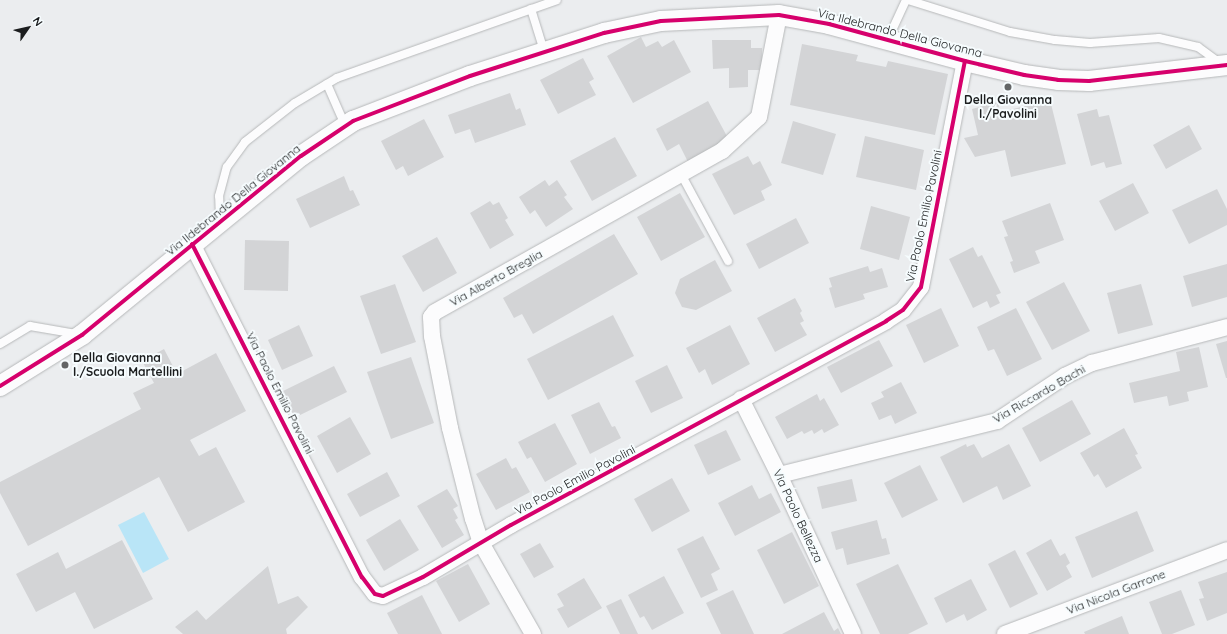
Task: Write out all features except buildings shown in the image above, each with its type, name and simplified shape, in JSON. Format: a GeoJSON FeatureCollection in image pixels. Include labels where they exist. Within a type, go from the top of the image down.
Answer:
{"type":"FeatureCollection","features":[{"type":"Feature","properties":{"kind":"street","name":"Via Ildebrando Della Giovanna"},"geometry":{"type":"LineString","coordinates":[[0,386],[82,335],[301,156],[345,125],[470,76],[604,33],[661,21],[780,15],[829,24],[965,61],[1058,80],[1089,81],[1225,65]]}},
{"type":"Feature","properties":{"kind":"street","name":"Via Alberto Breglia"},"geometry":{"type":"LineString","coordinates":[[533,634],[481,543],[473,519],[450,428],[432,336],[432,314],[722,151],[759,117],[780,15]]}},
{"type":"Feature","properties":{"kind":"street","name":"Via Paolo Emilio Pavolini"},"geometry":{"type":"LineString","coordinates":[[192,244],[359,570],[375,594],[382,596],[401,588],[741,399],[886,321],[903,310],[921,287],[965,61]]}},
{"type":"Feature","properties":{"kind":"street","name":"Via Riccardo Bachi"},"geometry":{"type":"LineString","coordinates":[[779,475],[997,421],[1065,376],[1092,363],[1227,326]]}},
{"type":"Feature","properties":{"kind":"street","name":"Via Paolo Bellezza"},"geometry":{"type":"LineString","coordinates":[[741,399],[779,475],[853,634]]}},
{"type":"Feature","properties":{"kind":"street","name":"Via Nicola Garrone"},"geometry":{"type":"LineString","coordinates":[[1005,634],[1227,550]]}},
{"type":"Feature","properties":{"kind":"lane"},"geometry":{"type":"LineString","coordinates":[[220,222],[218,196],[227,167],[245,142],[295,103],[337,78],[403,53],[557,0]]}},
{"type":"Feature","properties":{"kind":"lane"},"geometry":{"type":"LineString","coordinates":[[888,40],[907,0],[1010,32],[1055,40],[1090,43],[1159,38],[1198,47],[1225,65]]}},
{"type":"Feature","properties":{"kind":"lane"},"geometry":{"type":"LineString","coordinates":[[531,9],[544,51]]}},
{"type":"Feature","properties":{"kind":"lane"},"geometry":{"type":"LineString","coordinates":[[327,84],[345,125]]}},
{"type":"Feature","properties":{"kind":"lane"},"geometry":{"type":"LineString","coordinates":[[681,174],[728,261]]}},
{"type":"Feature","properties":{"kind":"lane"},"geometry":{"type":"LineString","coordinates":[[0,344],[30,326],[82,335]]}},
{"type":"Feature","properties":{"kind":"shaded area"},"geometry":{"type":"Polygon","coordinates":[[[144,512],[169,559],[143,573],[118,525],[144,512]]]}},
{"type":"Feature","properties":{"kind":"cycle path"},"geometry":{"type":"LineString","coordinates":[[0,386],[82,335],[301,156],[353,121],[470,76],[604,33],[661,21],[779,15],[829,24],[965,61],[1024,75],[1058,80],[1089,81],[1227,65]]}},
{"type":"Feature","properties":{"kind":"cycle path"},"geometry":{"type":"LineString","coordinates":[[192,244],[362,577],[375,594],[383,596],[423,577],[511,525],[886,321],[903,310],[921,287],[965,61]]}},
{"type":"Feature","properties":{"kind":"place","name":"Della Giovanna I./Pavolini"},"geometry":{"type":"Point","coordinates":[1008,87]}},
{"type":"Feature","properties":{"kind":"place","name":"Della Giovanna I./Scuola Martellini"},"geometry":{"type":"Point","coordinates":[65,365]}}]}
